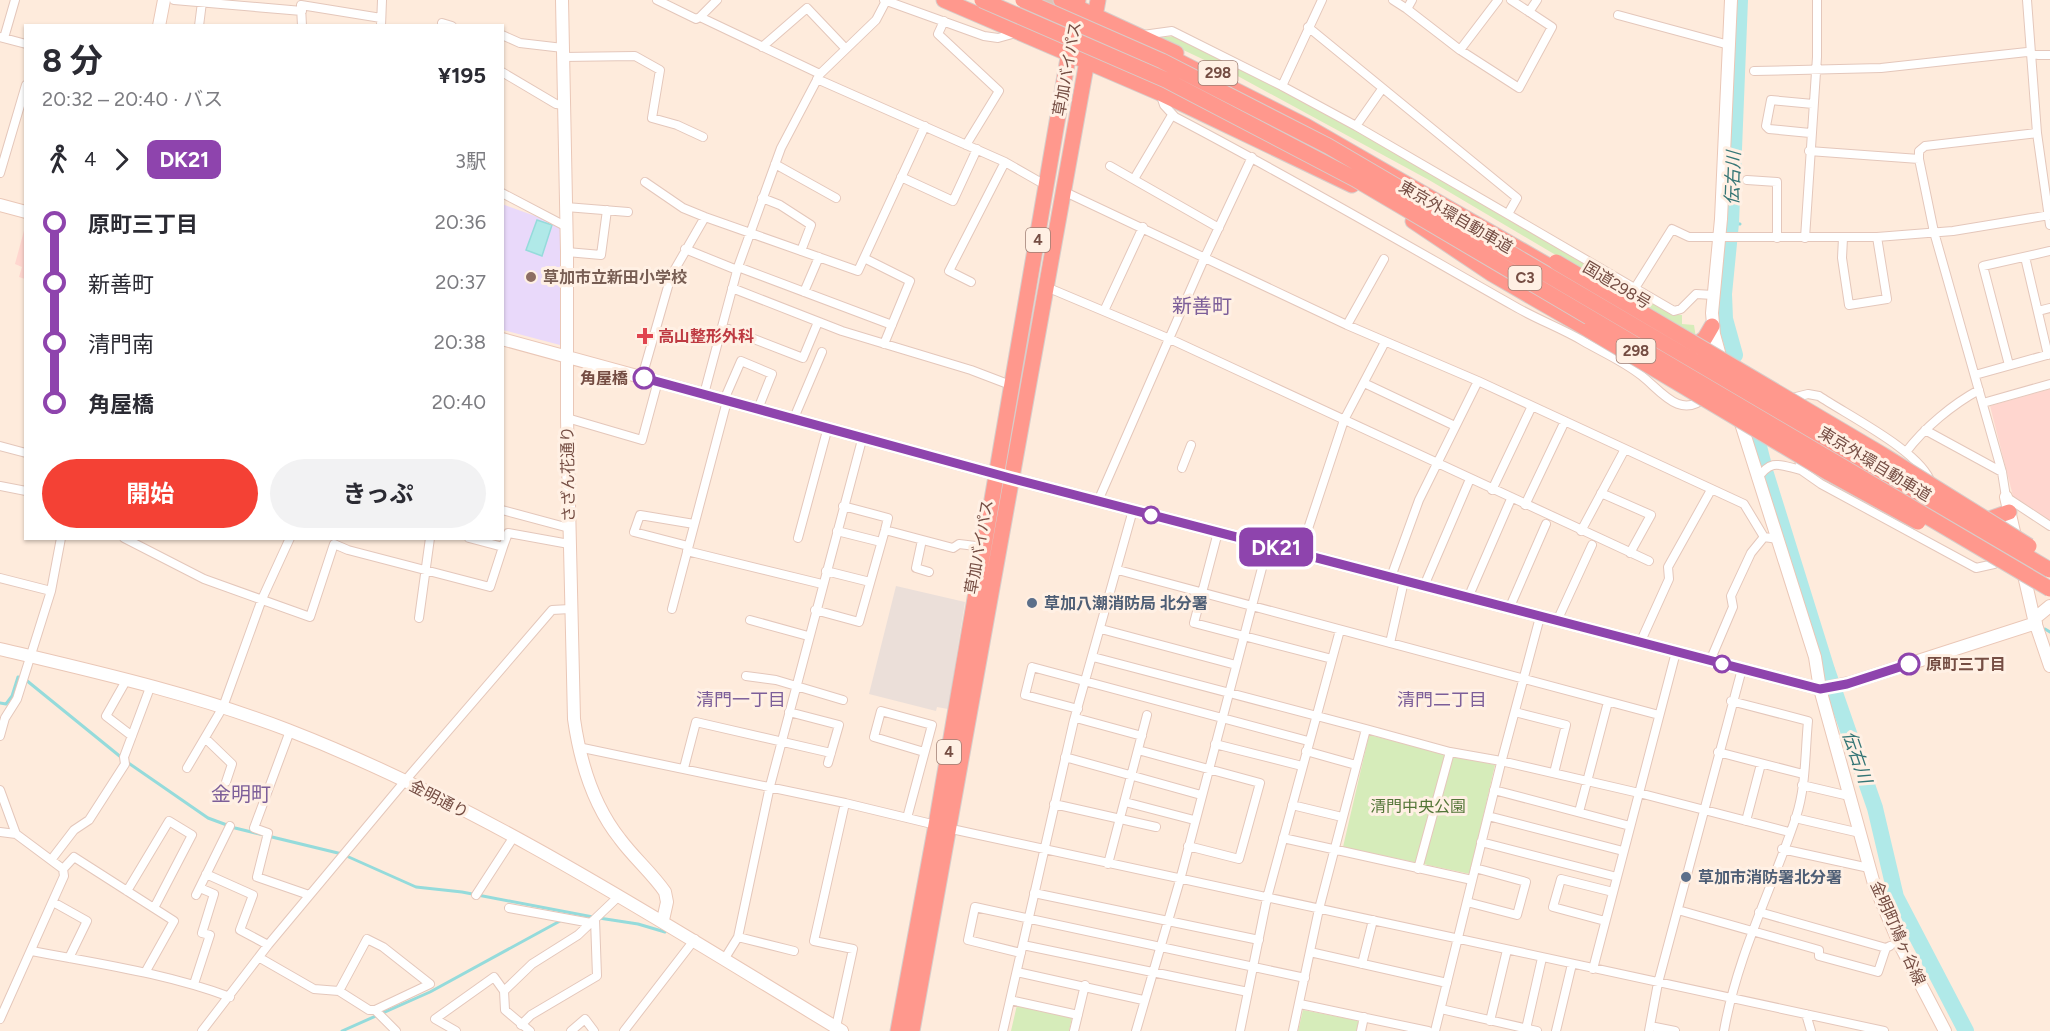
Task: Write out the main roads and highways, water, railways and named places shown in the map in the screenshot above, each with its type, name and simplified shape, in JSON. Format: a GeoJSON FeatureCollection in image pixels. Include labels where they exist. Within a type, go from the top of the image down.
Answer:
{"type":"FeatureCollection","features":[{"type":"Feature","properties":{"kind":"highway"},"geometry":{"type":"LineString","coordinates":[[944,0],[1087,60]]}},
{"type":"Feature","properties":{"kind":"highway"},"geometry":{"type":"LineString","coordinates":[[960,0],[1004,17]]}},
{"type":"Feature","properties":{"kind":"highway","name":"東京外環自動車道"},"geometry":{"type":"LineString","coordinates":[[982,0],[1166,80],[1346,174],[2029,580],[2050,589]]}},
{"type":"Feature","properties":{"kind":"highway","name":"東京外環自動車道"},"geometry":{"type":"LineString","coordinates":[[1023,0],[1162,61],[1328,146],[2050,570]]}},
{"type":"Feature","properties":{"kind":"highway","name":"298"},"geometry":{"type":"LineString","coordinates":[[1061,0],[1097,7],[1140,36],[1231,80],[1301,118],[1367,160]]}},
{"type":"Feature","properties":{"kind":"highway","name":"草加バイパス"},"geometry":{"type":"LineString","coordinates":[[912,1031],[984,548],[1004,476],[1012,386],[1077,3]]}},
{"type":"Feature","properties":{"kind":"highway","name":"草加バイパス"},"geometry":{"type":"LineString","coordinates":[[898,1031],[942,826],[1004,476],[1063,191],[1097,7]]}},
{"type":"Feature","properties":{"kind":"highway","name":"国道298号"},"geometry":{"type":"LineString","coordinates":[[1158,51],[1276,110],[1426,193],[2017,544],[2050,561]]}},
{"type":"Feature","properties":{"kind":"highway","name":"298"},"geometry":{"type":"LineString","coordinates":[[1087,60],[1162,89],[1352,185],[1994,564],[2029,580],[2050,596]]}},
{"type":"Feature","properties":{"kind":"highway"},"geometry":{"type":"LineString","coordinates":[[1426,193],[1556,262],[1883,455],[2050,561]]}},
{"type":"Feature","properties":{"kind":"highway"},"geometry":{"type":"LineString","coordinates":[[1409,218],[1492,274],[1839,478],[2029,580]]}},
{"type":"Feature","properties":{"kind":"highway"},"geometry":{"type":"LineString","coordinates":[[1690,350],[1705,338],[1712,326]]}},
{"type":"Feature","properties":{"kind":"highway"},"geometry":{"type":"LineString","coordinates":[[1981,522],[2008,504]]}},
{"type":"Feature","properties":{"kind":"water"},"geometry":{"type":"Polygon","coordinates":[[[537,220],[552,225],[542,256],[526,250],[537,220]]]}},
{"type":"Feature","properties":{"kind":"waterway","name":"伝右川"},"geometry":{"type":"LineString","coordinates":[[1735,355],[1725,319],[1724,294],[1731,223],[1740,0]]}},
{"type":"Feature","properties":{"kind":"waterway"},"geometry":{"type":"LineString","coordinates":[[1731,223],[1740,224]]}},
{"type":"Feature","properties":{"kind":"waterway","name":"伝右川"},"geometry":{"type":"LineString","coordinates":[[1754,427],[1763,462]]}},
{"type":"Feature","properties":{"kind":"waterway","name":"伝右川"},"geometry":{"type":"LineString","coordinates":[[1766,474],[1827,670],[1875,808],[1896,897],[1966,1031]]}},
{"type":"Feature","properties":{"kind":"waterway"},"geometry":{"type":"LineString","coordinates":[[2045,629],[2050,632]]}},
{"type":"Feature","properties":{"kind":"waterway"},"geometry":{"type":"LineString","coordinates":[[0,703],[6,704],[12,696],[18,677],[26,680],[122,758]]}},
{"type":"Feature","properties":{"kind":"waterway"},"geometry":{"type":"LineString","coordinates":[[127,762],[208,818],[235,828],[342,854],[416,887],[462,892],[593,917]]}},
{"type":"Feature","properties":{"kind":"waterway"},"geometry":{"type":"LineString","coordinates":[[599,918],[638,924],[665,932]]}},
{"type":"Feature","properties":{"kind":"waterway"},"geometry":{"type":"LineString","coordinates":[[342,1031],[430,992],[560,921]]}},
{"type":"Feature","properties":{"kind":"tunnel"},"geometry":{"type":"LineString","coordinates":[[1043,0],[1076,14]]}},
{"type":"Feature","properties":{"kind":"place","name":"草加市立新田小学校"},"geometry":{"type":"Point","coordinates":[531,277]}},
{"type":"Feature","properties":{"kind":"place","name":"高山整形外科"},"geometry":{"type":"Point","coordinates":[645,336]}},
{"type":"Feature","properties":{"kind":"place","name":"角屋橋"},"geometry":{"type":"Point","coordinates":[644,378]}},
{"type":"Feature","properties":{"kind":"place","name":"草加八潮消防局 北分署"},"geometry":{"type":"Point","coordinates":[1032,603]}},
{"type":"Feature","properties":{"kind":"place","name":"原町三丁目"},"geometry":{"type":"Point","coordinates":[1909,664]}},
{"type":"Feature","properties":{"kind":"place","name":"草加市消防署北分署"},"geometry":{"type":"Point","coordinates":[1686,877]}},
{"type":"Feature","properties":{"kind":"district","name":"新善町"},"geometry":{"type":"Point","coordinates":[1202,306]}},
{"type":"Feature","properties":{"kind":"district","name":"清門一丁目"},"geometry":{"type":"Point","coordinates":[741,700]}},
{"type":"Feature","properties":{"kind":"district","name":"清門二丁目"},"geometry":{"type":"Point","coordinates":[1442,700]}},
{"type":"Feature","properties":{"kind":"district","name":"金明町"},"geometry":{"type":"Point","coordinates":[241,794]}},
{"type":"Feature","properties":{"kind":"park label","name":"清門中央公園"},"geometry":{"type":"Point","coordinates":[1418,806]}}]}
